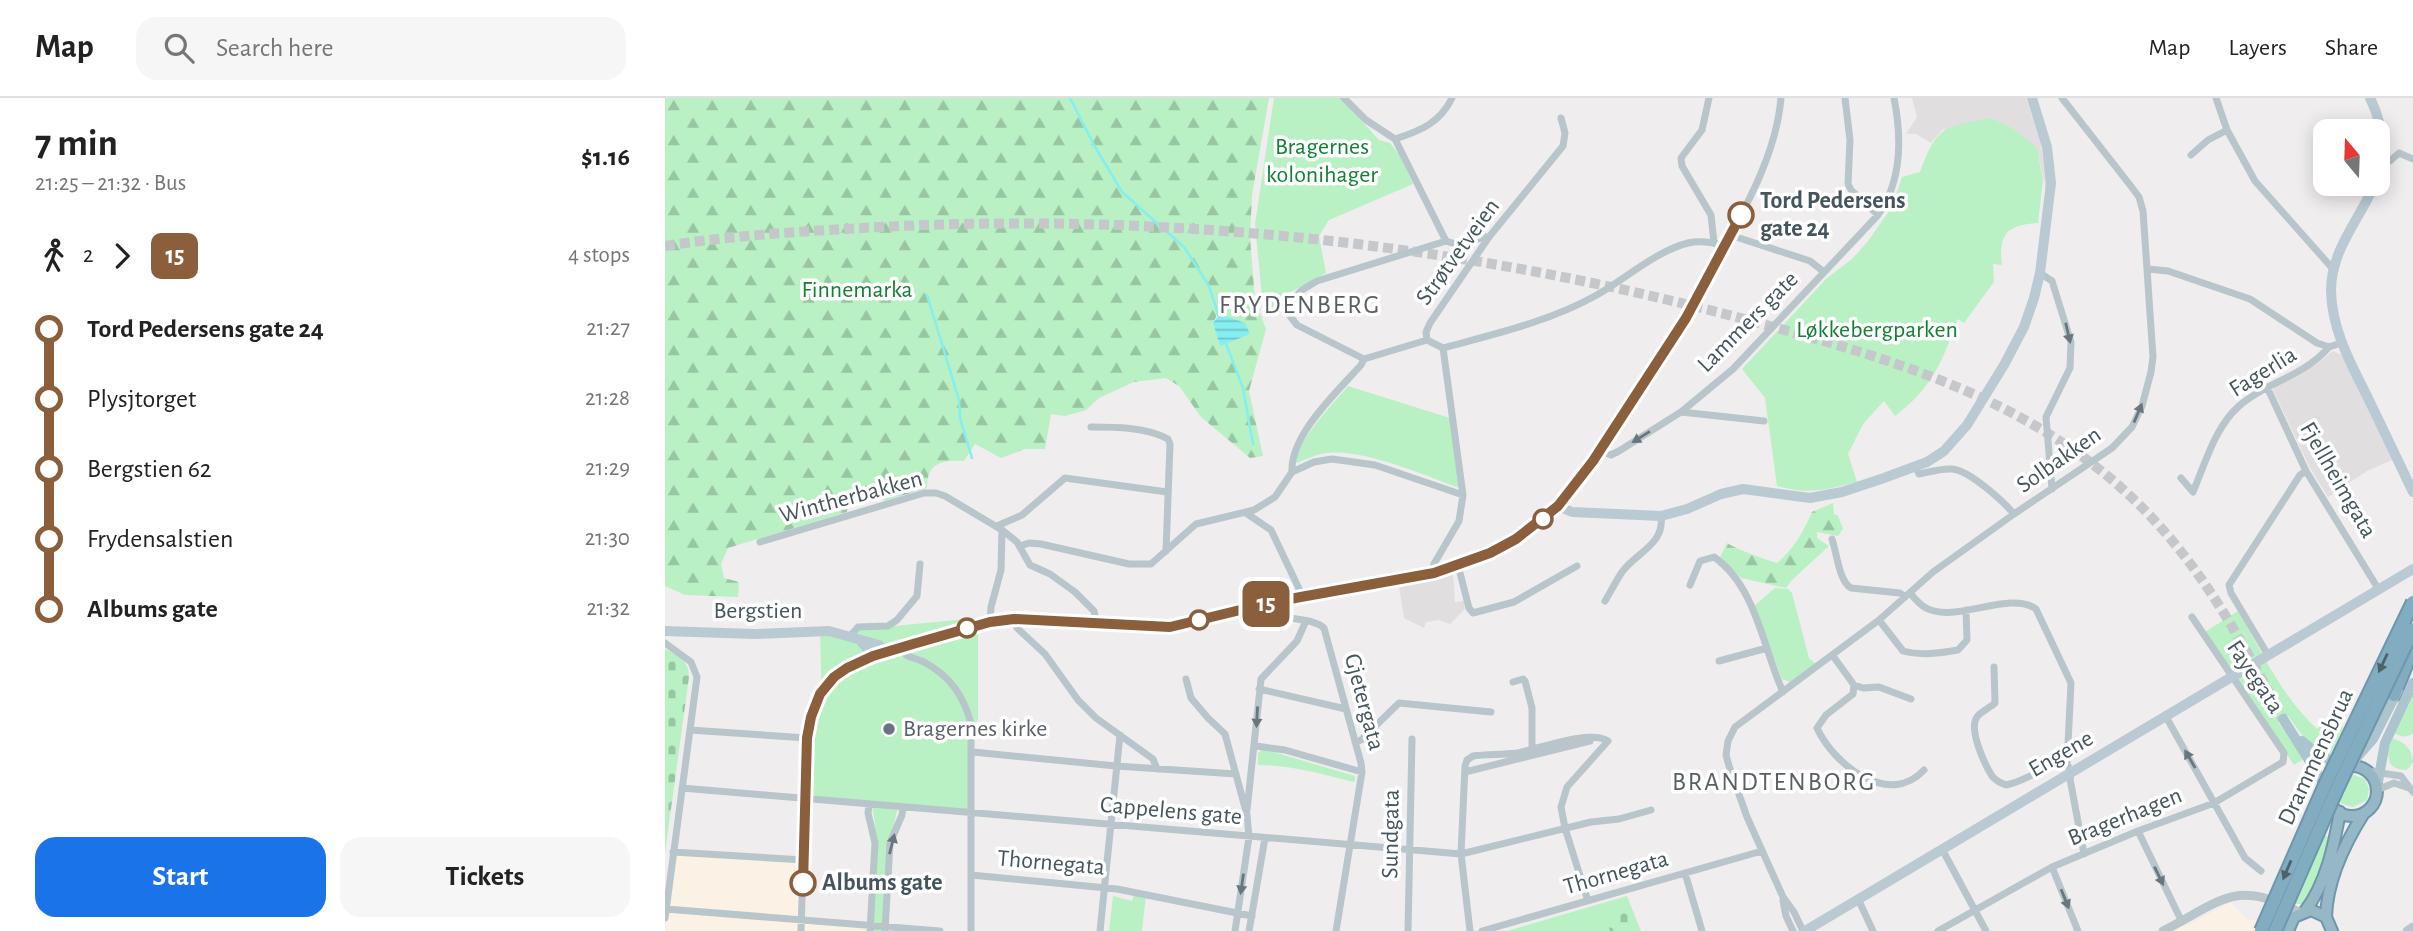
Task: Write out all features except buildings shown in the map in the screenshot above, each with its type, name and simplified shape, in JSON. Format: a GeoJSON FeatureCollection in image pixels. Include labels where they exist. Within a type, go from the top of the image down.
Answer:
{"type":"FeatureCollection","features":[{"type":"Feature","properties":{"kind":"highway","name":"Drammensbrua"},"geometry":{"type":"LineString","coordinates":[[2262,931],[2335,763],[2413,602]]}},
{"type":"Feature","properties":{"kind":"highway","name":"Drammensbrua"},"geometry":{"type":"LineString","coordinates":[[2274,931],[2341,779],[2413,629]]}},
{"type":"Feature","properties":{"kind":"highway"},"geometry":{"type":"LineString","coordinates":[[2395,695],[2394,691],[2413,648]]}},
{"type":"Feature","properties":{"kind":"highway"},"geometry":{"type":"LineString","coordinates":[[2332,931],[2326,917],[2327,899],[2344,850],[2364,813],[2375,801],[2377,789],[2373,771],[2358,766],[2346,767],[2332,776],[2327,790],[2331,803],[2340,812],[2355,816],[2364,813]]}},
{"type":"Feature","properties":{"kind":"highway"},"geometry":{"type":"LineString","coordinates":[[2288,928],[2315,896],[2330,854],[2340,812]]}},
{"type":"Feature","properties":{"kind":"highway"},"geometry":{"type":"LineString","coordinates":[[2303,912],[2316,911],[2326,917]]}},
{"type":"Feature","properties":{"kind":"main road"},"geometry":{"type":"LineString","coordinates":[[855,638],[873,656],[990,622],[1014,619],[1170,627],[1273,602],[1434,573],[1490,553],[1516,539],[1558,506],[1571,512],[1599,511],[1661,516],[1687,509],[1720,494],[1743,489],[1810,498],[1916,467],[1944,451],[1967,425],[2024,327],[2040,273],[2050,197],[2050,165],[2044,134],[2032,98]]}},
{"type":"Feature","properties":{"kind":"main road"},"geometry":{"type":"LineString","coordinates":[[2370,98],[2378,119]]}},
{"type":"Feature","properties":{"kind":"main road"},"geometry":{"type":"LineString","coordinates":[[2372,196],[2333,269],[2333,313],[2341,343],[2413,492]]}},
{"type":"Feature","properties":{"kind":"main road","name":"Engene"},"geometry":{"type":"LineString","coordinates":[[1804,931],[1859,901],[2069,768],[2165,716],[2413,569]]}},
{"type":"Feature","properties":{"kind":"main road","name":"Bergstien"},"geometry":{"type":"LineString","coordinates":[[665,631],[755,634],[829,631],[879,645],[885,652]]}},
{"type":"Feature","properties":{"kind":"main road"},"geometry":{"type":"LineString","coordinates":[[2327,790],[2283,719],[2308,747],[2321,757],[2346,767],[2373,739],[2413,662]]}},
{"type":"Feature","properties":{"kind":"main road"},"geometry":{"type":"LineString","coordinates":[[2373,771],[2413,682]]}},
{"type":"Feature","properties":{"kind":"street"},"geometry":{"type":"LineString","coordinates":[[1344,98],[1366,120],[1395,139],[1446,241]]}},
{"type":"Feature","properties":{"kind":"street"},"geometry":{"type":"LineString","coordinates":[[1395,139],[1434,122],[1442,116],[1452,98]]}},
{"type":"Feature","properties":{"kind":"street"},"geometry":{"type":"LineString","coordinates":[[1709,98],[1702,130],[1681,159],[1682,166],[1711,215],[1714,243]]}},
{"type":"Feature","properties":{"kind":"street"},"geometry":{"type":"LineString","coordinates":[[1558,506],[1600,451],[1686,318],[1767,158],[1775,131],[1780,98]]}},
{"type":"Feature","properties":{"kind":"street"},"geometry":{"type":"LineString","coordinates":[[1845,98],[1850,140],[1848,184],[1878,215]]}},
{"type":"Feature","properties":{"kind":"street","name":"Lammers gate"},"geometry":{"type":"LineString","coordinates":[[1600,451],[1611,454],[1619,451],[1681,412],[1733,369],[1878,215],[1891,192],[1897,169],[1900,136],[1894,98]]}},
{"type":"Feature","properties":{"kind":"street","name":"Solbakken"},"geometry":{"type":"LineString","coordinates":[[1783,897],[1738,794],[1726,755],[1728,741],[1735,727],[1879,620],[1933,572],[2112,448],[2132,427],[2142,406],[2153,357],[2143,211],[2139,197],[2062,98]]}},
{"type":"Feature","properties":{"kind":"street"},"geometry":{"type":"LineString","coordinates":[[2216,98],[2227,130],[2255,181],[2333,269]]}},
{"type":"Feature","properties":{"kind":"street","name":"Strøtvetveien"},"geometry":{"type":"LineString","coordinates":[[1443,348],[1427,340],[1426,332],[1430,323],[1489,237],[1563,146],[1565,133],[1562,118]]}},
{"type":"Feature","properties":{"kind":"street"},"geometry":{"type":"LineString","coordinates":[[2191,155],[2208,140],[2227,130]]}},
{"type":"Feature","properties":{"kind":"street"},"geometry":{"type":"LineString","coordinates":[[2391,160],[2399,153],[2413,159]]}},
{"type":"Feature","properties":{"kind":"street"},"geometry":{"type":"LineString","coordinates":[[1730,235],[1810,261],[1824,272]]}},
{"type":"Feature","properties":{"kind":"street"},"geometry":{"type":"LineString","coordinates":[[1364,359],[1359,354],[1297,325],[1290,316],[1290,302],[1302,290],[1317,281],[1446,241],[1461,247],[1489,237]]}},
{"type":"Feature","properties":{"kind":"street"},"geometry":{"type":"LineString","coordinates":[[1434,573],[1434,564],[1459,521],[1462,495],[1443,348],[1566,310],[1686,243],[1705,241],[1724,246]]}},
{"type":"Feature","properties":{"kind":"street"},"geometry":{"type":"LineString","coordinates":[[2148,270],[2168,271],[2251,299],[2317,344],[2329,347],[2341,343]]}},
{"type":"Feature","properties":{"kind":"street"},"geometry":{"type":"LineString","coordinates":[[2040,273],[2052,281],[2071,342],[2070,368],[2046,417],[2052,489]]}},
{"type":"Feature","properties":{"kind":"street"},"geometry":{"type":"LineString","coordinates":[[1020,546],[1029,543],[1041,544],[1129,564],[1151,564],[1196,524],[1217,517],[1246,513],[1275,497],[1291,471],[1294,451],[1303,436],[1316,416],[1364,359],[1427,340]]}},
{"type":"Feature","properties":{"kind":"street","name":"Fagerlia"},"geometry":{"type":"LineString","coordinates":[[2181,478],[2193,492],[2224,422],[2237,408],[2267,387],[2313,364],[2329,347]]}},
{"type":"Feature","properties":{"kind":"street","name":"Fjellheimgata"},"geometry":{"type":"LineString","coordinates":[[2267,387],[2306,471],[2379,590]]}},
{"type":"Feature","properties":{"kind":"street"},"geometry":{"type":"LineString","coordinates":[[1681,412],[1764,421]]}},
{"type":"Feature","properties":{"kind":"street"},"geometry":{"type":"LineString","coordinates":[[1091,427],[1111,426],[1168,439],[1166,552]]}},
{"type":"Feature","properties":{"kind":"street"},"geometry":{"type":"LineString","coordinates":[[1291,471],[1322,460],[1367,463],[1462,495]]}},
{"type":"Feature","properties":{"kind":"street"},"geometry":{"type":"LineString","coordinates":[[1916,467],[1919,474],[1949,468],[1960,471],[2005,504],[2014,514]]}},
{"type":"Feature","properties":{"kind":"street"},"geometry":{"type":"LineString","coordinates":[[2268,656],[2229,585],[2300,475],[2306,471]]}},
{"type":"Feature","properties":{"kind":"street"},"geometry":{"type":"LineString","coordinates":[[990,622],[991,607],[1001,570],[1000,528],[1021,515],[1065,478],[1167,492]]}},
{"type":"Feature","properties":{"kind":"street","name":"Wintherbakken"},"geometry":{"type":"LineString","coordinates":[[760,542],[924,493],[936,493],[1000,528],[1020,546],[1030,565],[1050,574],[1075,592],[1094,611],[1097,624]]}},
{"type":"Feature","properties":{"kind":"street"},"geometry":{"type":"LineString","coordinates":[[1246,513],[1271,530],[1303,597]]}},
{"type":"Feature","properties":{"kind":"street"},"geometry":{"type":"LineString","coordinates":[[1605,601],[1623,571],[1660,535],[1661,516]]}},
{"type":"Feature","properties":{"kind":"street"},"geometry":{"type":"LineString","coordinates":[[1832,539],[1839,558],[1842,579],[1845,585],[1851,588],[1908,595],[1928,610],[1942,612],[2013,604],[2029,604],[2036,609],[2071,683],[2069,768],[2084,853]]}},
{"type":"Feature","properties":{"kind":"street"},"geometry":{"type":"LineString","coordinates":[[1690,585],[1700,561],[1714,557],[1720,561],[1738,582],[1783,692]]}},
{"type":"Feature","properties":{"kind":"street","name":"Bergstien"},"geometry":{"type":"LineString","coordinates":[[855,638],[858,627],[888,625],[897,620],[917,596],[920,564]]}},
{"type":"Feature","properties":{"kind":"street"},"geometry":{"type":"LineString","coordinates":[[1458,565],[1469,608],[1473,613],[1514,602],[1577,566]]}},
{"type":"Feature","properties":{"kind":"street","name":"Gjetergata"},"geometry":{"type":"LineString","coordinates":[[1273,602],[1275,610],[1282,616],[1319,624],[1324,628],[1362,772],[1336,931]]}},
{"type":"Feature","properties":{"kind":"street"},"geometry":{"type":"LineString","coordinates":[[1879,620],[1903,652],[1950,652],[1958,650],[1967,640],[1966,610]]}},
{"type":"Feature","properties":{"kind":"street","name":"Fayegata"},"geometry":{"type":"LineString","coordinates":[[2192,617],[2284,753],[2284,759]]}},
{"type":"Feature","properties":{"kind":"street"},"geometry":{"type":"LineString","coordinates":[[1014,619],[1017,628],[1045,654],[1078,700],[1096,718],[1153,759],[1157,769]]}},
{"type":"Feature","properties":{"kind":"street"},"geometry":{"type":"LineString","coordinates":[[1247,815],[1261,679],[1297,641],[1306,621]]}},
{"type":"Feature","properties":{"kind":"street"},"geometry":{"type":"LineString","coordinates":[[665,643],[691,662],[697,677],[665,918]]}},
{"type":"Feature","properties":{"kind":"street"},"geometry":{"type":"LineString","coordinates":[[913,644],[920,660]]}},
{"type":"Feature","properties":{"kind":"street"},"geometry":{"type":"LineString","coordinates":[[901,648],[908,657],[920,660],[942,673],[964,701],[971,724],[971,931]]}},
{"type":"Feature","properties":{"kind":"street"},"geometry":{"type":"LineString","coordinates":[[1719,661],[1767,648]]}},
{"type":"Feature","properties":{"kind":"street"},"geometry":{"type":"LineString","coordinates":[[801,931],[807,738],[811,717],[827,685],[847,668],[873,656]]}},
{"type":"Feature","properties":{"kind":"street"},"geometry":{"type":"LineString","coordinates":[[1833,656],[1854,685],[1853,694],[1826,715],[1817,728],[1833,753],[1863,777],[1878,783],[1900,785],[1916,779],[1924,770]]}},
{"type":"Feature","properties":{"kind":"street"},"geometry":{"type":"LineString","coordinates":[[1994,667],[1995,703],[1975,720],[1976,742],[1993,777],[2006,785],[2016,783],[2054,764],[2062,762],[2069,768]]}},
{"type":"Feature","properties":{"kind":"street"},"geometry":{"type":"LineString","coordinates":[[1186,679],[1191,698],[1225,734],[1247,815],[1249,837],[1235,931]]}},
{"type":"Feature","properties":{"kind":"street"},"geometry":{"type":"LineString","coordinates":[[1513,682],[1523,679],[1525,681],[1532,708],[1532,749]]}},
{"type":"Feature","properties":{"kind":"street"},"geometry":{"type":"LineString","coordinates":[[1854,685],[1879,687],[1911,699]]}},
{"type":"Feature","properties":{"kind":"street"},"geometry":{"type":"LineString","coordinates":[[1259,689],[1346,709]]}},
{"type":"Feature","properties":{"kind":"street"},"geometry":{"type":"LineString","coordinates":[[1355,742],[1361,740],[1399,703],[1491,712]]}},
{"type":"Feature","properties":{"kind":"street"},"geometry":{"type":"LineString","coordinates":[[2165,716],[2245,858],[2261,871]]}},
{"type":"Feature","properties":{"kind":"street"},"geometry":{"type":"LineString","coordinates":[[690,730],[807,738]]}},
{"type":"Feature","properties":{"kind":"street"},"geometry":{"type":"LineString","coordinates":[[1100,931],[1120,735]]}},
{"type":"Feature","properties":{"kind":"street"},"geometry":{"type":"LineString","coordinates":[[1465,772],[1539,755],[1588,742],[1597,737]]}},
{"type":"Feature","properties":{"kind":"street"},"geometry":{"type":"LineString","coordinates":[[1470,931],[1461,854],[1465,772],[1467,760],[1473,756],[1518,752],[1597,737],[1608,741],[1567,787],[1561,807],[1588,901]]}},
{"type":"Feature","properties":{"kind":"street","name":"Sundgata"},"geometry":{"type":"LineString","coordinates":[[1408,931],[1412,739]]}},
{"type":"Feature","properties":{"kind":"street"},"geometry":{"type":"LineString","coordinates":[[1256,746],[1285,750],[1362,772]]}},
{"type":"Feature","properties":{"kind":"street"},"geometry":{"type":"LineString","coordinates":[[973,752],[1157,769],[1235,771],[1253,766]]}},
{"type":"Feature","properties":{"kind":"street","name":"Bragerhagen"},"geometry":{"type":"LineString","coordinates":[[1938,931],[2052,867],[2214,803],[2280,765],[2284,759]]}},
{"type":"Feature","properties":{"kind":"street"},"geometry":{"type":"LineString","coordinates":[[2373,771],[2401,776],[2412,790]]}},
{"type":"Feature","properties":{"kind":"street"},"geometry":{"type":"LineString","coordinates":[[2377,789],[2395,783],[2412,790]]}},
{"type":"Feature","properties":{"kind":"street","name":"Cappelens gate"},"geometry":{"type":"LineString","coordinates":[[683,788],[1461,854],[1591,822],[1619,820],[1651,810]]}},
{"type":"Feature","properties":{"kind":"street"},"geometry":{"type":"LineString","coordinates":[[869,804],[868,813],[875,843],[870,928]]}},
{"type":"Feature","properties":{"kind":"street"},"geometry":{"type":"LineString","coordinates":[[885,929],[890,843],[902,816],[903,807]]}},
{"type":"Feature","properties":{"kind":"street"},"geometry":{"type":"LineString","coordinates":[[2138,831],[2182,922]]}},
{"type":"Feature","properties":{"kind":"street"},"geometry":{"type":"LineString","coordinates":[[1249,931],[1265,838]]}},
{"type":"Feature","properties":{"kind":"street"},"geometry":{"type":"LineString","coordinates":[[1942,849],[1986,931]]}},
{"type":"Feature","properties":{"kind":"street","name":"Thornegata"},"geometry":{"type":"LineString","coordinates":[[1482,931],[1762,851]]}},
{"type":"Feature","properties":{"kind":"street"},"geometry":{"type":"LineString","coordinates":[[673,852],[804,860]]}},
{"type":"Feature","properties":{"kind":"street"},"geometry":{"type":"LineString","coordinates":[[2052,867],[2078,931]]}},
{"type":"Feature","properties":{"kind":"street"},"geometry":{"type":"LineString","coordinates":[[1685,873],[1702,931]]}},
{"type":"Feature","properties":{"kind":"street","name":"Thornegata"},"geometry":{"type":"LineString","coordinates":[[971,875],[1105,887],[1252,916]]}},
{"type":"Feature","properties":{"kind":"street"},"geometry":{"type":"LineString","coordinates":[[2163,931],[2228,897],[2239,894],[2279,901],[2303,912]]}},
{"type":"Feature","properties":{"kind":"street"},"geometry":{"type":"LineString","coordinates":[[1783,897],[1786,916],[1793,931]]}},
{"type":"Feature","properties":{"kind":"street"},"geometry":{"type":"LineString","coordinates":[[1783,897],[1804,931]]}},
{"type":"Feature","properties":{"kind":"street"},"geometry":{"type":"LineString","coordinates":[[2270,900],[2288,928]]}},
{"type":"Feature","properties":{"kind":"street"},"geometry":{"type":"LineString","coordinates":[[1859,901],[1873,931]]}},
{"type":"Feature","properties":{"kind":"street"},"geometry":{"type":"LineString","coordinates":[[666,909],[870,928],[940,931]]}},
{"type":"Feature","properties":{"kind":"street"},"geometry":{"type":"LineString","coordinates":[[2407,931],[2413,927]]}},
{"type":"Feature","properties":{"kind":"shaded area"},"geometry":{"type":"Polygon","coordinates":[[[1912,98],[2026,98],[2040,141],[2046,190],[2037,148],[1943,129],[1931,143],[1916,134],[1906,134],[1917,117],[1912,98]]]}},
{"type":"Feature","properties":{"kind":"shaded area"},"geometry":{"type":"Polygon","coordinates":[[[2333,351],[2342,355],[2392,460],[2367,471],[2328,497],[2310,468],[2273,390],[2275,386],[2315,365],[2333,351]]]}},
{"type":"Feature","properties":{"kind":"shaded area"},"geometry":{"type":"Polygon","coordinates":[[[1453,573],[1455,602],[1464,601],[1465,609],[1450,624],[1439,620],[1426,622],[1424,628],[1404,618],[1399,586],[1453,573]]]}},
{"type":"Feature","properties":{"kind":"shaded area"},"geometry":{"type":"Polygon","coordinates":[[[675,852],[804,860],[802,920],[941,931],[665,931],[675,852]]]}},
{"type":"Feature","properties":{"kind":"shaded area"},"geometry":{"type":"Polygon","coordinates":[[[2231,902],[2247,920],[2257,920],[2260,931],[2163,931],[2182,922],[2188,925],[2231,902]]]}},
{"type":"Feature","properties":{"kind":"green space","name":"Finnemarka"},"geometry":{"type":"Polygon","coordinates":[[[665,98],[1269,98],[1252,195],[1250,238],[1255,300],[1266,329],[1249,391],[1263,456],[1250,458],[1201,417],[1179,386],[1166,378],[1134,382],[1099,398],[1086,410],[1065,416],[1051,414],[1045,449],[1025,449],[1001,458],[975,444],[964,461],[949,461],[933,468],[927,488],[884,501],[880,493],[848,501],[847,512],[728,548],[721,564],[724,578],[739,582],[738,597],[685,595],[665,586],[665,98]],[[1217,315],[1213,323],[1220,346],[1242,324],[1217,315]]]}},
{"type":"Feature","properties":{"kind":"green space","name":"Bragernes kolonihager"},"geometry":{"type":"Polygon","coordinates":[[[1274,98],[1341,98],[1379,140],[1390,143],[1399,154],[1413,184],[1329,220],[1319,236],[1326,273],[1287,294],[1286,312],[1269,309],[1262,297],[1255,224],[1274,98]]]}},
{"type":"Feature","properties":{"kind":"green space","name":"Løkkebergparken"},"geometry":{"type":"Polygon","coordinates":[[[1991,118],[2012,128],[2037,148],[2043,180],[2038,223],[2019,226],[2007,233],[2002,245],[2002,265],[1993,264],[1994,282],[1964,323],[1958,319],[1941,361],[1928,384],[1895,416],[1884,401],[1863,424],[1848,454],[1857,482],[1817,490],[1777,486],[1765,398],[1742,369],[1826,279],[1852,259],[1868,241],[1892,207],[1902,177],[1920,172],[1938,137],[1952,127],[1991,118]]]}},
{"type":"Feature","properties":{"kind":"green space"},"geometry":{"type":"Polygon","coordinates":[[[1348,386],[1450,418],[1459,488],[1394,464],[1358,455],[1327,453],[1296,463],[1309,433],[1348,386]]]}},
{"type":"Feature","properties":{"kind":"green space"},"geometry":{"type":"Polygon","coordinates":[[[1833,503],[1834,514],[1838,516],[1843,529],[1838,536],[1817,532],[1817,538],[1829,546],[1786,588],[1741,578],[1720,557],[1727,543],[1777,563],[1798,540],[1812,512],[1833,503]]]}},
{"type":"Feature","properties":{"kind":"green space"},"geometry":{"type":"Polygon","coordinates":[[[1775,588],[1788,589],[1792,593],[1809,658],[1816,664],[1790,682],[1782,679],[1754,606],[1775,588]]]}},
{"type":"Feature","properties":{"kind":"green space"},"geometry":{"type":"Polygon","coordinates":[[[2238,611],[2293,703],[2317,729],[2338,708],[2343,728],[2330,756],[2308,743],[2288,716],[2278,722],[2304,759],[2294,765],[2205,632],[2238,611]]]}},
{"type":"Feature","properties":{"kind":"green space"},"geometry":{"type":"Polygon","coordinates":[[[976,618],[978,719],[972,729],[970,813],[898,806],[890,843],[885,931],[870,931],[875,826],[872,804],[805,799],[807,738],[822,705],[820,631],[850,636],[854,630],[976,618]]]}},
{"type":"Feature","properties":{"kind":"green space"},"geometry":{"type":"Polygon","coordinates":[[[665,649],[679,656],[685,663],[689,677],[665,853],[665,649]]]}},
{"type":"Feature","properties":{"kind":"green space"},"geometry":{"type":"Polygon","coordinates":[[[2413,693],[2413,733],[2406,736],[2394,733],[2413,693]]]}},
{"type":"Feature","properties":{"kind":"green space"},"geometry":{"type":"Polygon","coordinates":[[[2392,738],[2404,744],[2411,753],[2413,762],[2407,770],[2395,767],[2389,760],[2392,738]]]}},
{"type":"Feature","properties":{"kind":"green space"},"geometry":{"type":"Polygon","coordinates":[[[1263,749],[1355,776],[1355,780],[1354,782],[1294,768],[1258,765],[1258,753],[1263,749]]]}},
{"type":"Feature","properties":{"kind":"green space"},"geometry":{"type":"Polygon","coordinates":[[[2351,774],[2365,779],[2369,789],[2367,800],[2353,807],[2342,804],[2339,799],[2351,774]]]}},
{"type":"Feature","properties":{"kind":"green space"},"geometry":{"type":"Polygon","coordinates":[[[2324,835],[2329,837],[2312,892],[2303,904],[2293,904],[2324,835]]]}},
{"type":"Feature","properties":{"kind":"green space"},"geometry":{"type":"Polygon","coordinates":[[[1134,894],[1146,895],[1142,931],[1109,931],[1113,896],[1132,901],[1134,894]]]}},
{"type":"Feature","properties":{"kind":"green space"},"geometry":{"type":"Polygon","coordinates":[[[1627,896],[1641,931],[1507,931],[1627,896]]]}},
{"type":"Feature","properties":{"kind":"green space"},"geometry":{"type":"Polygon","coordinates":[[[1625,907],[1633,926],[1610,931],[1605,913],[1625,907]]]}},
{"type":"Feature","properties":{"kind":"water"},"geometry":{"type":"Polygon","coordinates":[[[1220,314],[1245,323],[1250,334],[1220,346],[1213,323],[1220,314]]]}},
{"type":"Feature","properties":{"kind":"waterway"},"geometry":{"type":"LineString","coordinates":[[1070,98],[1122,192],[1184,247],[1209,286],[1219,317]]}},
{"type":"Feature","properties":{"kind":"waterway"},"geometry":{"type":"LineString","coordinates":[[927,295],[959,400],[960,418],[972,458]]}},
{"type":"Feature","properties":{"kind":"waterway"},"geometry":{"type":"LineString","coordinates":[[1225,341],[1243,388],[1253,444]]}},
{"type":"Feature","properties":{"kind":"tunnel"},"geometry":{"type":"LineString","coordinates":[[665,246],[718,239],[880,227],[989,224],[1207,230],[1315,239],[1531,271],[1638,293],[1830,343],[1916,371],[1999,406],[2038,427],[2112,479],[2171,539],[2196,572],[2220,606],[2283,719]]}},
{"type":"Feature","properties":{"kind":"bus line","name":"15"},"geometry":{"type":"LineString","coordinates":[[803,883],[807,738],[811,717],[820,694],[834,677],[855,663],[885,652],[990,622],[1014,619],[1170,627],[1273,602],[1434,573],[1490,553],[1537,524],[1558,506],[1583,474],[1686,318],[1741,215]]}},
{"type":"Feature","properties":{"kind":"place","name":"Tord Pedersens gate 24"},"geometry":{"type":"Point","coordinates":[1741,215]}},
{"type":"Feature","properties":{"kind":"place","name":"Bragernes kirke"},"geometry":{"type":"Point","coordinates":[889,729]}},
{"type":"Feature","properties":{"kind":"place","name":"Albums gate"},"geometry":{"type":"Point","coordinates":[803,883]}},
{"type":"Feature","properties":{"kind":"district","name":"FRYDENBERG"},"geometry":{"type":"Point","coordinates":[1300,305]}},
{"type":"Feature","properties":{"kind":"district","name":"BRANDTENBORG"},"geometry":{"type":"Point","coordinates":[1774,782]}}]}
